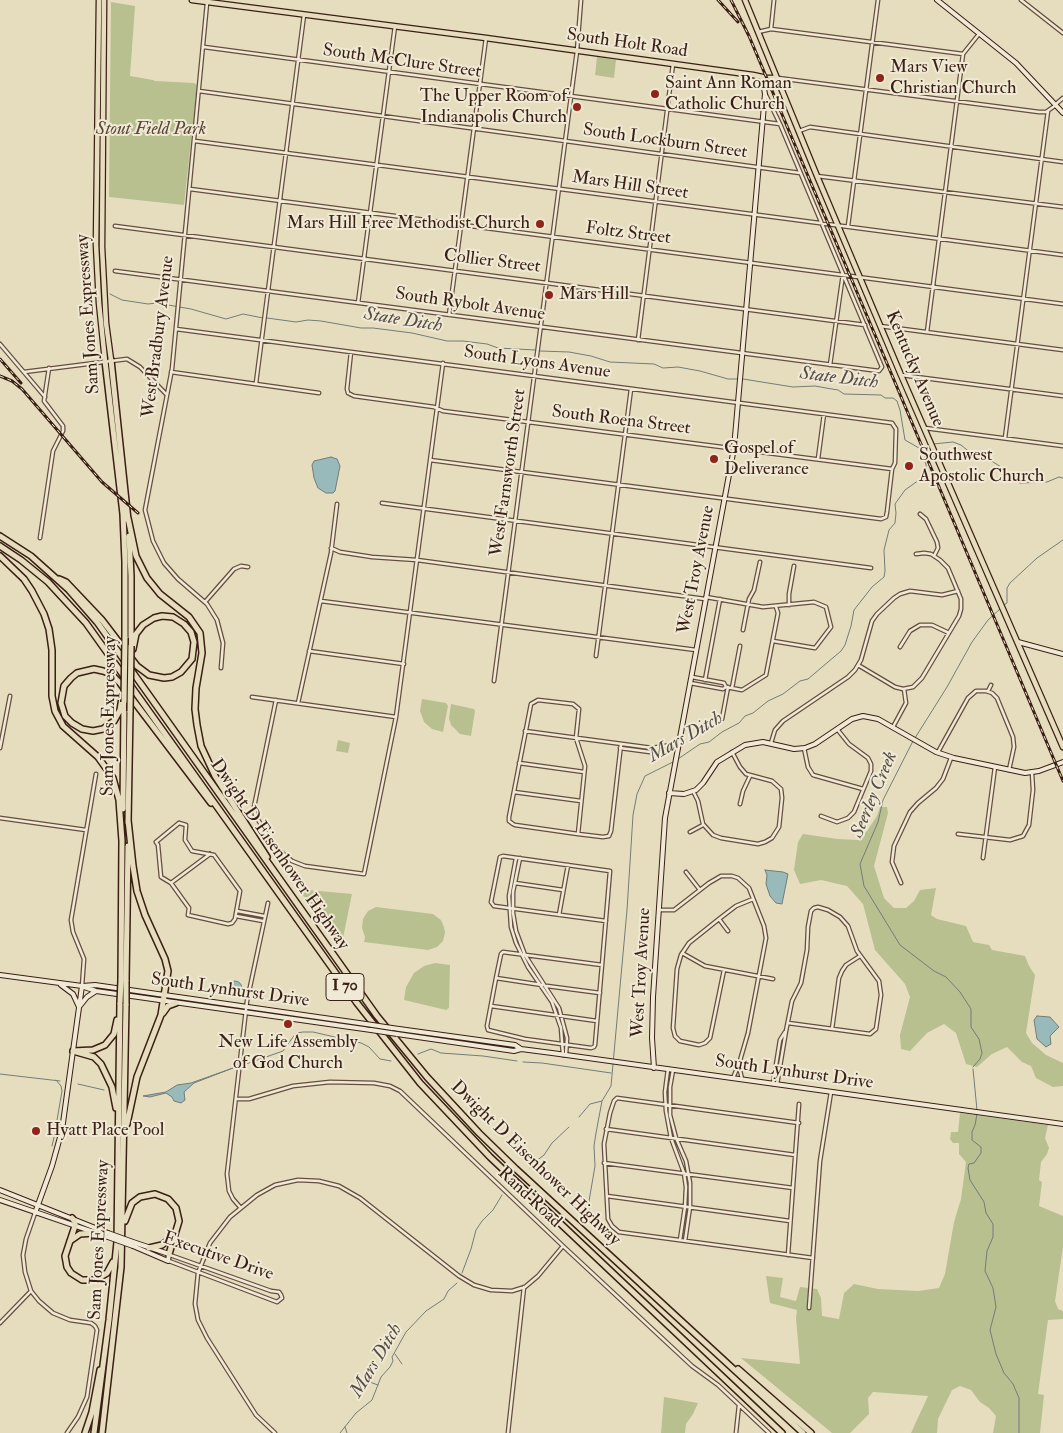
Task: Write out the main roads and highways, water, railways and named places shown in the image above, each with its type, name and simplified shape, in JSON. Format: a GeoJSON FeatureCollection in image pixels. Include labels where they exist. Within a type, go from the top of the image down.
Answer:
{"type":"FeatureCollection","features":[{"type":"Feature","properties":{"kind":"highway","name":"Sam Jones Expressway"},"geometry":{"type":"LineString","coordinates":[[108,361],[128,518],[131,576],[132,647],[123,981]]}},
{"type":"Feature","properties":{"kind":"highway","name":"Sam Jones Expressway"},"geometry":{"type":"LineString","coordinates":[[102,1433],[119,1299],[123,1229],[124,1140],[122,842],[123,700],[126,638],[124,534],[108,361]]}},
{"type":"Feature","properties":{"kind":"highway"},"geometry":{"type":"LineString","coordinates":[[128,518],[137,558],[147,578],[162,595],[191,619],[201,636],[202,654],[196,688],[195,709],[198,732],[205,756],[215,776],[259,843],[282,884]]}},
{"type":"Feature","properties":{"kind":"highway","name":"Dwight D Eisenhower Highway"},"geometry":{"type":"LineString","coordinates":[[0,536],[30,556],[55,577],[97,622],[377,1016],[448,1101],[510,1163],[804,1433]]}},
{"type":"Feature","properties":{"kind":"highway","name":"Dwight D Eisenhower Highway"},"geometry":{"type":"LineString","coordinates":[[0,546],[48,582],[81,617],[370,1021],[428,1091],[486,1153],[782,1433]]}},
{"type":"Feature","properties":{"kind":"highway"},"geometry":{"type":"LineString","coordinates":[[0,556],[24,579],[44,614],[52,645],[52,696],[56,714],[65,729],[100,760],[113,778],[119,800],[122,842]]}},
{"type":"Feature","properties":{"kind":"highway"},"geometry":{"type":"LineString","coordinates":[[55,577],[66,582],[82,598],[110,629],[137,666],[148,675],[167,678],[181,672],[192,659],[194,642],[191,632],[184,624],[173,617],[162,616],[143,624],[136,634],[132,647]]}},
{"type":"Feature","properties":{"kind":"highway"},"geometry":{"type":"LineString","coordinates":[[123,700],[120,712],[114,721],[103,729],[93,731],[84,730],[72,724],[65,716],[61,703],[64,686],[76,674],[94,669],[111,674],[120,683],[209,801],[224,817]]}},
{"type":"Feature","properties":{"kind":"highway"},"geometry":{"type":"LineString","coordinates":[[128,820],[137,891],[167,966],[161,1015]]}},
{"type":"Feature","properties":{"kind":"highway"},"geometry":{"type":"LineString","coordinates":[[124,1140],[137,1077],[161,1015],[166,1008],[176,1003]]}},
{"type":"Feature","properties":{"kind":"highway","name":"Sam Jones Expressway"},"geometry":{"type":"LineString","coordinates":[[94,1433],[116,1257],[123,1004]]}},
{"type":"Feature","properties":{"kind":"highway"},"geometry":{"type":"LineString","coordinates":[[118,1132],[114,1095],[109,1079],[101,1064],[92,1057],[73,1051],[93,1050],[100,1048],[109,1041],[116,1029],[123,1004]]}},
{"type":"Feature","properties":{"kind":"highway"},"geometry":{"type":"LineString","coordinates":[[123,1229],[132,1203],[140,1197],[153,1194],[166,1198],[174,1205],[179,1218],[177,1231],[169,1254]]}},
{"type":"Feature","properties":{"kind":"highway"},"geometry":{"type":"LineString","coordinates":[[72,1218],[75,1226],[65,1255],[66,1264],[71,1273],[82,1280],[95,1280],[104,1276],[110,1270],[116,1257]]}},
{"type":"Feature","properties":{"kind":"highway"},"geometry":{"type":"LineString","coordinates":[[149,1248],[166,1243],[177,1231]]}},
{"type":"Feature","properties":{"kind":"highway"},"geometry":{"type":"LineString","coordinates":[[68,1244],[80,1234],[95,1233]]}},
{"type":"Feature","properties":{"kind":"highway"},"geometry":{"type":"LineString","coordinates":[[85,1433],[92,1412],[109,1320]]}},
{"type":"Feature","properties":{"kind":"highway"},"geometry":{"type":"LineString","coordinates":[[701,1338],[745,1374],[811,1433]]}},
{"type":"Feature","properties":{"kind":"main road","name":"Sam Jones Expressway"},"geometry":{"type":"LineString","coordinates":[[98,0],[96,245],[99,303],[108,361]]}},
{"type":"Feature","properties":{"kind":"main road","name":"Sam Jones Expressway"},"geometry":{"type":"LineString","coordinates":[[104,0],[102,247],[108,361]]}},
{"type":"Feature","properties":{"kind":"main road","name":"South Holt Road"},"geometry":{"type":"LineString","coordinates":[[192,0],[777,78]]}},
{"type":"Feature","properties":{"kind":"main road","name":"Kentucky Avenue"},"geometry":{"type":"LineString","coordinates":[[745,0],[880,326],[1063,746]]}},
{"type":"Feature","properties":{"kind":"water"},"geometry":{"type":"Polygon","coordinates":[[[331,457],[337,459],[340,466],[335,491],[333,493],[326,493],[318,488],[312,465],[314,461],[331,457]]]}},
{"type":"Feature","properties":{"kind":"water"},"geometry":{"type":"Polygon","coordinates":[[[765,870],[788,874],[782,904],[776,903],[770,896],[766,884],[767,875],[765,870]]]}},
{"type":"Feature","properties":{"kind":"water"},"geometry":{"type":"Polygon","coordinates":[[[235,981],[240,983],[242,988],[240,993],[235,995],[230,993],[228,988],[230,983],[235,981]]]}},
{"type":"Feature","properties":{"kind":"water"},"geometry":{"type":"Polygon","coordinates":[[[1037,1016],[1050,1017],[1059,1027],[1050,1036],[1051,1044],[1046,1047],[1037,1039],[1034,1020],[1037,1016]]]}},
{"type":"Feature","properties":{"kind":"water"},"geometry":{"type":"Polygon","coordinates":[[[233,1068],[194,1083],[184,1092],[185,1100],[181,1103],[174,1101],[166,1093],[150,1097],[143,1096],[166,1092],[177,1085],[191,1083],[233,1068]]]}},
{"type":"Feature","properties":{"kind":"waterway","name":"State Ditch"},"geometry":{"type":"LineString","coordinates":[[88,279],[90,292],[93,293]]}},
{"type":"Feature","properties":{"kind":"waterway","name":"State Ditch"},"geometry":{"type":"LineString","coordinates":[[110,294],[122,300],[148,304],[157,303],[191,309],[226,319],[243,314],[263,318]]}},
{"type":"Feature","properties":{"kind":"waterway","name":"State Ditch"},"geometry":{"type":"LineString","coordinates":[[267,318],[296,322],[308,320],[321,321],[361,328],[412,333],[447,341],[487,344],[498,348],[535,350]]}},
{"type":"Feature","properties":{"kind":"waterway","name":"State Ditch"},"geometry":{"type":"LineString","coordinates":[[540,351],[569,352],[610,362],[654,364],[663,368],[678,367],[728,379],[738,379]]}},
{"type":"Feature","properties":{"kind":"waterway","name":"State Ditch"},"geometry":{"type":"LineString","coordinates":[[743,379],[793,387],[815,386],[838,390],[844,394],[881,395],[885,398],[893,398],[897,401],[900,410],[905,440],[919,448],[930,445]]}},
{"type":"Feature","properties":{"kind":"waterway","name":"State Ditch"},"geometry":{"type":"LineString","coordinates":[[933,444],[953,442],[961,445],[972,454],[990,460],[1001,467],[1011,480],[1020,483],[1047,482],[1059,477],[1063,478]]}},
{"type":"Feature","properties":{"kind":"waterway","name":"Mars Ditch"},"geometry":{"type":"LineString","coordinates":[[678,759],[700,744],[709,742],[739,723],[745,716],[783,694],[800,681],[808,679],[841,651],[845,645],[854,610],[872,587],[884,577],[884,550],[889,530],[895,523],[895,504],[905,490],[926,475],[926,464],[922,457],[921,448]]}},
{"type":"Feature","properties":{"kind":"waterway","name":"Seerley Creek"},"geometry":{"type":"LineString","coordinates":[[1004,605],[1007,603],[1007,588],[1010,583],[1037,558],[1063,540]]}},
{"type":"Feature","properties":{"kind":"waterway","name":"Seerley Creek"},"geometry":{"type":"LineString","coordinates":[[915,738],[972,642],[988,620],[1001,608]]}},
{"type":"Feature","properties":{"kind":"waterway","name":"Seerley Creek"},"geometry":{"type":"LineString","coordinates":[[913,741],[883,800],[878,822],[860,864],[864,886],[900,945],[934,971],[946,977],[960,992],[971,1009],[971,1027],[979,1039],[982,1053],[980,1059],[973,1067]]}},
{"type":"Feature","properties":{"kind":"waterway","name":"Mars Ditch"},"geometry":{"type":"LineString","coordinates":[[579,1117],[590,1104],[602,1101],[611,1086],[627,910],[633,815],[637,794],[645,776],[675,761]]}},
{"type":"Feature","properties":{"kind":"waterway"},"geometry":{"type":"LineString","coordinates":[[246,1064],[283,1051],[296,1033],[303,1032],[313,1032],[361,1043],[369,1047],[380,1059],[391,1061]]}},
{"type":"Feature","properties":{"kind":"waterway"},"geometry":{"type":"LineString","coordinates":[[418,1054],[431,1049],[441,1053],[517,1061]]}},
{"type":"Feature","properties":{"kind":"waterway"},"geometry":{"type":"LineString","coordinates":[[523,1062],[611,1073]]}},
{"type":"Feature","properties":{"kind":"waterway","name":"Seerley Creek"},"geometry":{"type":"LineString","coordinates":[[973,1069],[977,1110]]}},
{"type":"Feature","properties":{"kind":"waterway"},"geometry":{"type":"LineString","coordinates":[[0,1074],[60,1081]]}},
{"type":"Feature","properties":{"kind":"waterway"},"geometry":{"type":"LineString","coordinates":[[56,1080],[61,1086],[62,1091],[56,1126]]}},
{"type":"Feature","properties":{"kind":"waterway"},"geometry":{"type":"LineString","coordinates":[[78,1084],[104,1090]]}},
{"type":"Feature","properties":{"kind":"waterway"},"geometry":{"type":"LineString","coordinates":[[600,1224],[592,1217],[588,1207],[595,1166],[594,1146],[602,1101]]}},
{"type":"Feature","properties":{"kind":"waterway","name":"Seerley Creek"},"geometry":{"type":"LineString","coordinates":[[977,1114],[972,1132],[972,1140],[981,1147],[981,1153],[974,1163],[969,1164],[968,1168],[970,1180],[984,1202],[986,1213],[993,1224],[993,1237],[987,1251],[985,1271],[993,1288],[996,1307],[990,1330],[996,1354],[1004,1373],[1013,1384],[1019,1398],[1019,1433]]}},
{"type":"Feature","properties":{"kind":"waterway","name":"Mars Ditch"},"geometry":{"type":"LineString","coordinates":[[530,1168],[569,1127]]}},
{"type":"Feature","properties":{"kind":"waterway"},"geometry":{"type":"LineString","coordinates":[[52,1146],[55,1133]]}},
{"type":"Feature","properties":{"kind":"waterway","name":"Mars Ditch"},"geometry":{"type":"LineString","coordinates":[[462,1273],[476,1230],[493,1210],[502,1195]]}},
{"type":"Feature","properties":{"kind":"waterway","name":"Mars Ditch"},"geometry":{"type":"LineString","coordinates":[[340,1433],[356,1413],[372,1400],[381,1377],[390,1367],[393,1361],[392,1357],[406,1332],[426,1311],[444,1299],[448,1291],[457,1283]]}},
{"type":"Feature","properties":{"kind":"waterway"},"geometry":{"type":"LineString","coordinates":[[395,1354],[402,1364]]}},
{"type":"Feature","properties":{"kind":"waterway"},"geometry":{"type":"LineString","coordinates":[[367,1381],[378,1385]]}},
{"type":"Feature","properties":{"kind":"waterway","name":"Mars Ditch"},"geometry":{"type":"LineString","coordinates":[[345,1427],[347,1433]]}},
{"type":"Feature","properties":{"kind":"railway"},"geometry":{"type":"LineString","coordinates":[[718,0],[738,22]]}},
{"type":"Feature","properties":{"kind":"railway"},"geometry":{"type":"LineString","coordinates":[[731,0],[749,36],[1063,781]]}},
{"type":"Feature","properties":{"kind":"railway"},"geometry":{"type":"LineString","coordinates":[[0,359],[21,383]]}},
{"type":"Feature","properties":{"kind":"railway"},"geometry":{"type":"LineString","coordinates":[[0,376],[12,381],[22,389],[102,482],[138,513]]}},
{"type":"Feature","properties":{"kind":"place","name":"Mars View Christian Church"},"geometry":{"type":"Point","coordinates":[880,78]}},
{"type":"Feature","properties":{"kind":"place","name":"Saint Ann Roman Catholic Church"},"geometry":{"type":"Point","coordinates":[655,94]}},
{"type":"Feature","properties":{"kind":"place","name":"The Upper Room of Indianapolis Church"},"geometry":{"type":"Point","coordinates":[577,107]}},
{"type":"Feature","properties":{"kind":"place","name":"Mars Hill Free Methodist Church"},"geometry":{"type":"Point","coordinates":[540,224]}},
{"type":"Feature","properties":{"kind":"place","name":"Mars Hill"},"geometry":{"type":"Point","coordinates":[549,295]}},
{"type":"Feature","properties":{"kind":"place","name":"Gospel of Deliverance"},"geometry":{"type":"Point","coordinates":[714,459]}},
{"type":"Feature","properties":{"kind":"place","name":"Southwest Apostolic Church"},"geometry":{"type":"Point","coordinates":[909,466]}},
{"type":"Feature","properties":{"kind":"place","name":"New Life Assembly of God Church"},"geometry":{"type":"Point","coordinates":[288,1024]}},
{"type":"Feature","properties":{"kind":"place","name":"Hyatt Place Pool"},"geometry":{"type":"Point","coordinates":[36,1131]}},
{"type":"Feature","properties":{"kind":"park label","name":"Stout Field Park"},"geometry":{"type":"Point","coordinates":[151,130]}}]}
